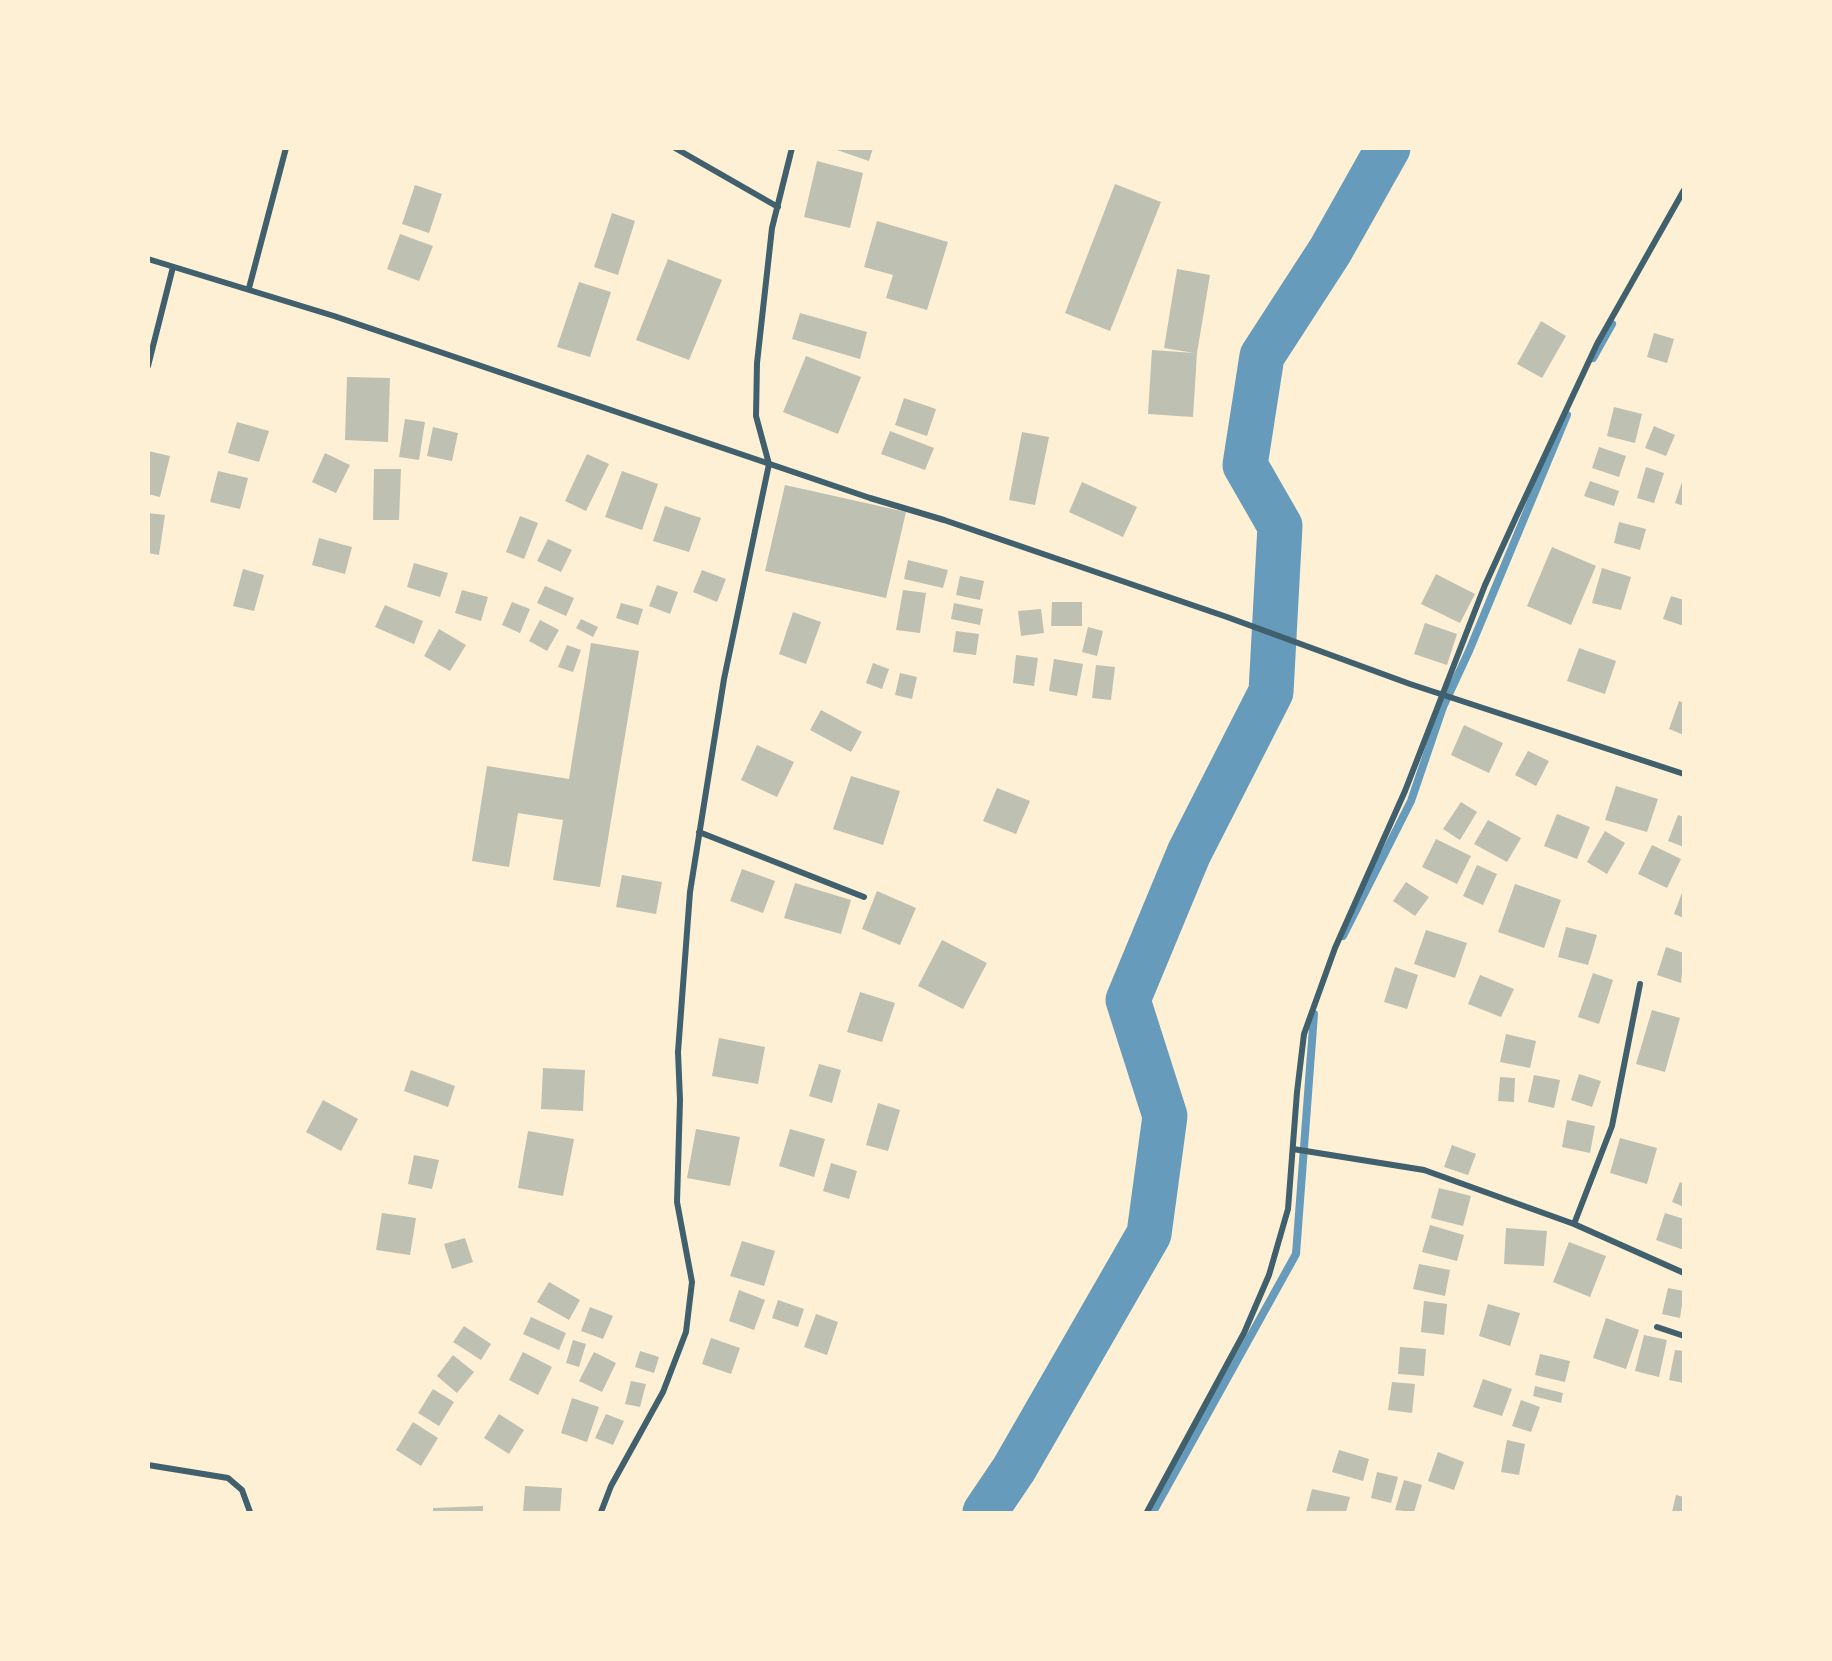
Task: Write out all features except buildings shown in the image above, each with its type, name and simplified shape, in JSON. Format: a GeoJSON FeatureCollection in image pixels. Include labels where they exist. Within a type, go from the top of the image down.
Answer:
{"type":"FeatureCollection","features":[{"type":"Feature","properties":{"kind":"street"},"geometry":{"type":"LineString","coordinates":[[249,288],[286,148]]}},
{"type":"Feature","properties":{"kind":"street"},"geometry":{"type":"LineString","coordinates":[[675,148],[778,207]]}},
{"type":"Feature","properties":{"kind":"street"},"geometry":{"type":"LineString","coordinates":[[601,1512],[611,1486],[663,1392],[686,1332],[692,1282],[676,1202],[680,1100],[678,1052],[690,892],[724,679],[769,464],[756,416],[757,363],[763,292],[778,207],[792,148]]}},
{"type":"Feature","properties":{"kind":"street"},"geometry":{"type":"LineString","coordinates":[[1148,1512],[1244,1333],[1269,1275],[1288,1209],[1296,1149],[1304,1034],[1335,948],[1445,695],[1485,585],[1597,344],[1683,190]]}},
{"type":"Feature","properties":{"kind":"street"},"geometry":{"type":"LineString","coordinates":[[148,259],[249,288],[769,464],[944,520],[1227,617],[1369,669],[1683,774]]}},
{"type":"Feature","properties":{"kind":"street"},"geometry":{"type":"LineString","coordinates":[[148,366],[173,267]]}},
{"type":"Feature","properties":{"kind":"street"},"geometry":{"type":"LineString","coordinates":[[699,832],[864,897]]}},
{"type":"Feature","properties":{"kind":"street"},"geometry":{"type":"LineString","coordinates":[[1574,1224],[1612,1126],[1640,984]]}},
{"type":"Feature","properties":{"kind":"street"},"geometry":{"type":"LineString","coordinates":[[1296,1149],[1315,1150],[1424,1170],[1574,1224],[1683,1273]]}},
{"type":"Feature","properties":{"kind":"street"},"geometry":{"type":"LineString","coordinates":[[1657,1327],[1683,1336]]}},
{"type":"Feature","properties":{"kind":"street"},"geometry":{"type":"LineString","coordinates":[[148,1465],[228,1478],[242,1490],[250,1512]]}},
{"type":"Feature","properties":{"kind":"waterway"},"geometry":{"type":"LineString","coordinates":[[985,1512],[1014,1469],[1149,1234],[1165,1116],[1128,1000],[1189,853],[1271,692],[1280,526],[1245,465],[1262,356],[1330,251],[1388,148]]}},
{"type":"Feature","properties":{"kind":"waterway"},"geometry":{"type":"LineString","coordinates":[[1593,358],[1612,324]]}},
{"type":"Feature","properties":{"kind":"waterway"},"geometry":{"type":"LineString","coordinates":[[1343,936],[1411,801],[1443,707],[1469,651],[1567,415]]}},
{"type":"Feature","properties":{"kind":"waterway"},"geometry":{"type":"LineString","coordinates":[[1153,1512],[1296,1254],[1314,1014]]}}]}
